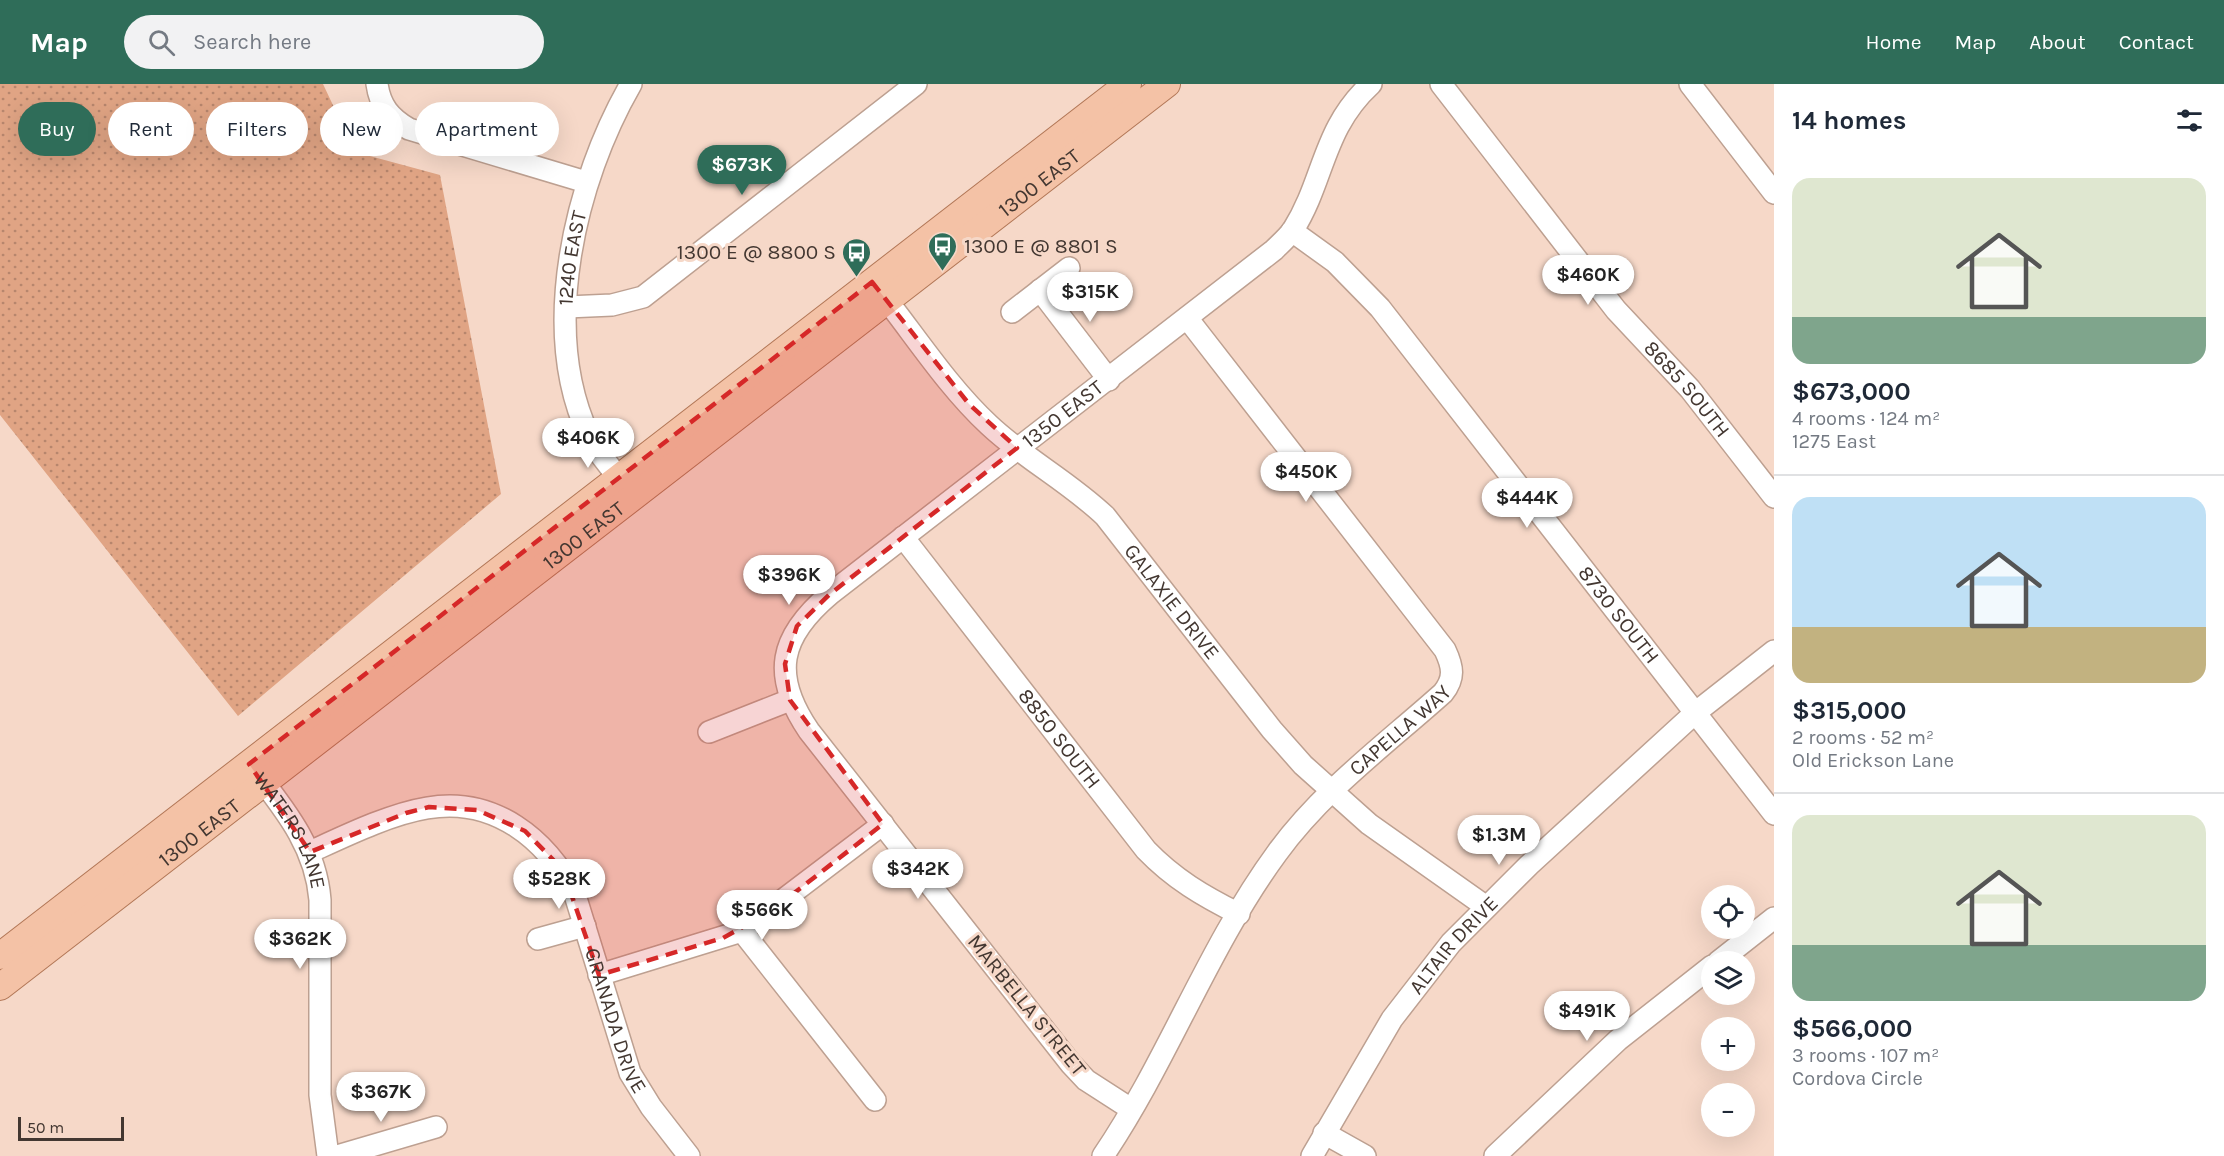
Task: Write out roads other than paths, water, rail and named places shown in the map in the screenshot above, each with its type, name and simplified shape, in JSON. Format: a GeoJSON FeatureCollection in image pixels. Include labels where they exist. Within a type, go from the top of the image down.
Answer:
{"type":"FeatureCollection","features":[{"type":"Feature","properties":{"kind":"main road","name":"1300 EAST"},"geometry":{"type":"LineString","coordinates":[[0,956],[256,773],[879,291],[1128,84]]}},
{"type":"Feature","properties":{"kind":"main road","name":"1300 EAST"},"geometry":{"type":"LineString","coordinates":[[0,987],[256,773],[618,477],[1167,84]]}},
{"type":"Feature","properties":{"kind":"street"},"geometry":{"type":"LineString","coordinates":[[376,84],[385,110],[396,122],[409,129],[586,182]]}},
{"type":"Feature","properties":{"kind":"street","name":"1240 EAST"},"geometry":{"type":"LineString","coordinates":[[618,477],[590,438],[578,408],[571,375],[567,307],[569,265],[586,182],[605,132],[631,84]]}},
{"type":"Feature","properties":{"kind":"street"},"geometry":{"type":"LineString","coordinates":[[567,307],[612,305],[643,297],[916,84]]}},
{"type":"Feature","properties":{"kind":"street","name":"1350 EAST"},"geometry":{"type":"LineString","coordinates":[[830,594],[1267,256],[1292,231],[1314,185],[1334,131],[1371,84]]}},
{"type":"Feature","properties":{"kind":"street","name":"8685 SOUTH"},"geometry":{"type":"LineString","coordinates":[[1442,84],[1616,310],[1690,389],[1774,497]]}},
{"type":"Feature","properties":{"kind":"street"},"geometry":{"type":"LineString","coordinates":[[1690,84],[1774,193]]}},
{"type":"Feature","properties":{"kind":"street","name":"8730 SOUTH"},"geometry":{"type":"LineString","coordinates":[[1292,231],[1335,262],[1380,308],[1774,814]]}},
{"type":"Feature","properties":{"kind":"street"},"geometry":{"type":"LineString","coordinates":[[1012,312],[1069,268]]}},
{"type":"Feature","properties":{"kind":"street"},"geometry":{"type":"LineString","coordinates":[[1040,290],[1109,380]]}},
{"type":"Feature","properties":{"kind":"street","name":"GALAXIE DRIVE"},"geometry":{"type":"LineString","coordinates":[[879,291],[969,404],[1017,448],[1078,490],[1105,516],[1272,730],[1331,792],[1369,824],[1485,906]]}},
{"type":"Feature","properties":{"kind":"street","name":"CAPELLA WAY"},"geometry":{"type":"LineString","coordinates":[[1103,1156],[1239,914],[1276,854],[1298,826],[1331,792],[1443,693],[1452,676],[1451,663],[1445,650],[1187,318]]}},
{"type":"Feature","properties":{"kind":"street","name":"8850 SOUTH"},"geometry":{"type":"LineString","coordinates":[[903,537],[1146,850],[1168,873],[1194,892],[1239,914]]}},
{"type":"Feature","properties":{"kind":"street","name":"MARBELLA STREET"},"geometry":{"type":"LineString","coordinates":[[830,594],[797,626],[788,646],[786,682],[790,700],[809,731],[1071,1064],[1086,1080],[1131,1109]]}},
{"type":"Feature","properties":{"kind":"street","name":"ALTAIR DRIVE"},"geometry":{"type":"LineString","coordinates":[[1312,1156],[1392,1019],[1451,943],[1485,906],[1695,713],[1774,651]]}},
{"type":"Feature","properties":{"kind":"street"},"geometry":{"type":"LineString","coordinates":[[709,732],[790,700]]}},
{"type":"Feature","properties":{"kind":"street","name":"WATERS LANE"},"geometry":{"type":"LineString","coordinates":[[256,773],[297,827],[310,852],[320,900],[320,1095],[328,1156]]}},
{"type":"Feature","properties":{"kind":"street","name":"GRANADA DRIVE"},"geometry":{"type":"LineString","coordinates":[[310,852],[406,813],[429,807],[477,810],[501,818],[525,831],[545,848],[563,870],[575,895],[630,1073],[651,1107],[689,1156]]}},
{"type":"Feature","properties":{"kind":"street"},"geometry":{"type":"LineString","coordinates":[[599,975],[742,931],[883,824]]}},
{"type":"Feature","properties":{"kind":"street"},"geometry":{"type":"LineString","coordinates":[[1732,951],[1774,918]]}},
{"type":"Feature","properties":{"kind":"street"},"geometry":{"type":"LineString","coordinates":[[538,939],[585,926]]}},
{"type":"Feature","properties":{"kind":"street"},"geometry":{"type":"LineString","coordinates":[[742,931],[875,1100]]}},
{"type":"Feature","properties":{"kind":"street"},"geometry":{"type":"LineString","coordinates":[[1495,1156],[1618,1040],[1701,975]]}},
{"type":"Feature","properties":{"kind":"street"},"geometry":{"type":"LineString","coordinates":[[337,1156],[436,1127]]}},
{"type":"Feature","properties":{"kind":"street"},"geometry":{"type":"LineString","coordinates":[[1324,1133],[1365,1156]]}},
{"type":"Feature","properties":{"kind":"place","name":"1300 E @ 8801 S"},"geometry":{"type":"Point","coordinates":[943,272]}},
{"type":"Feature","properties":{"kind":"place","name":"1300 E @ 8800 S"},"geometry":{"type":"Point","coordinates":[857,278]}}]}
